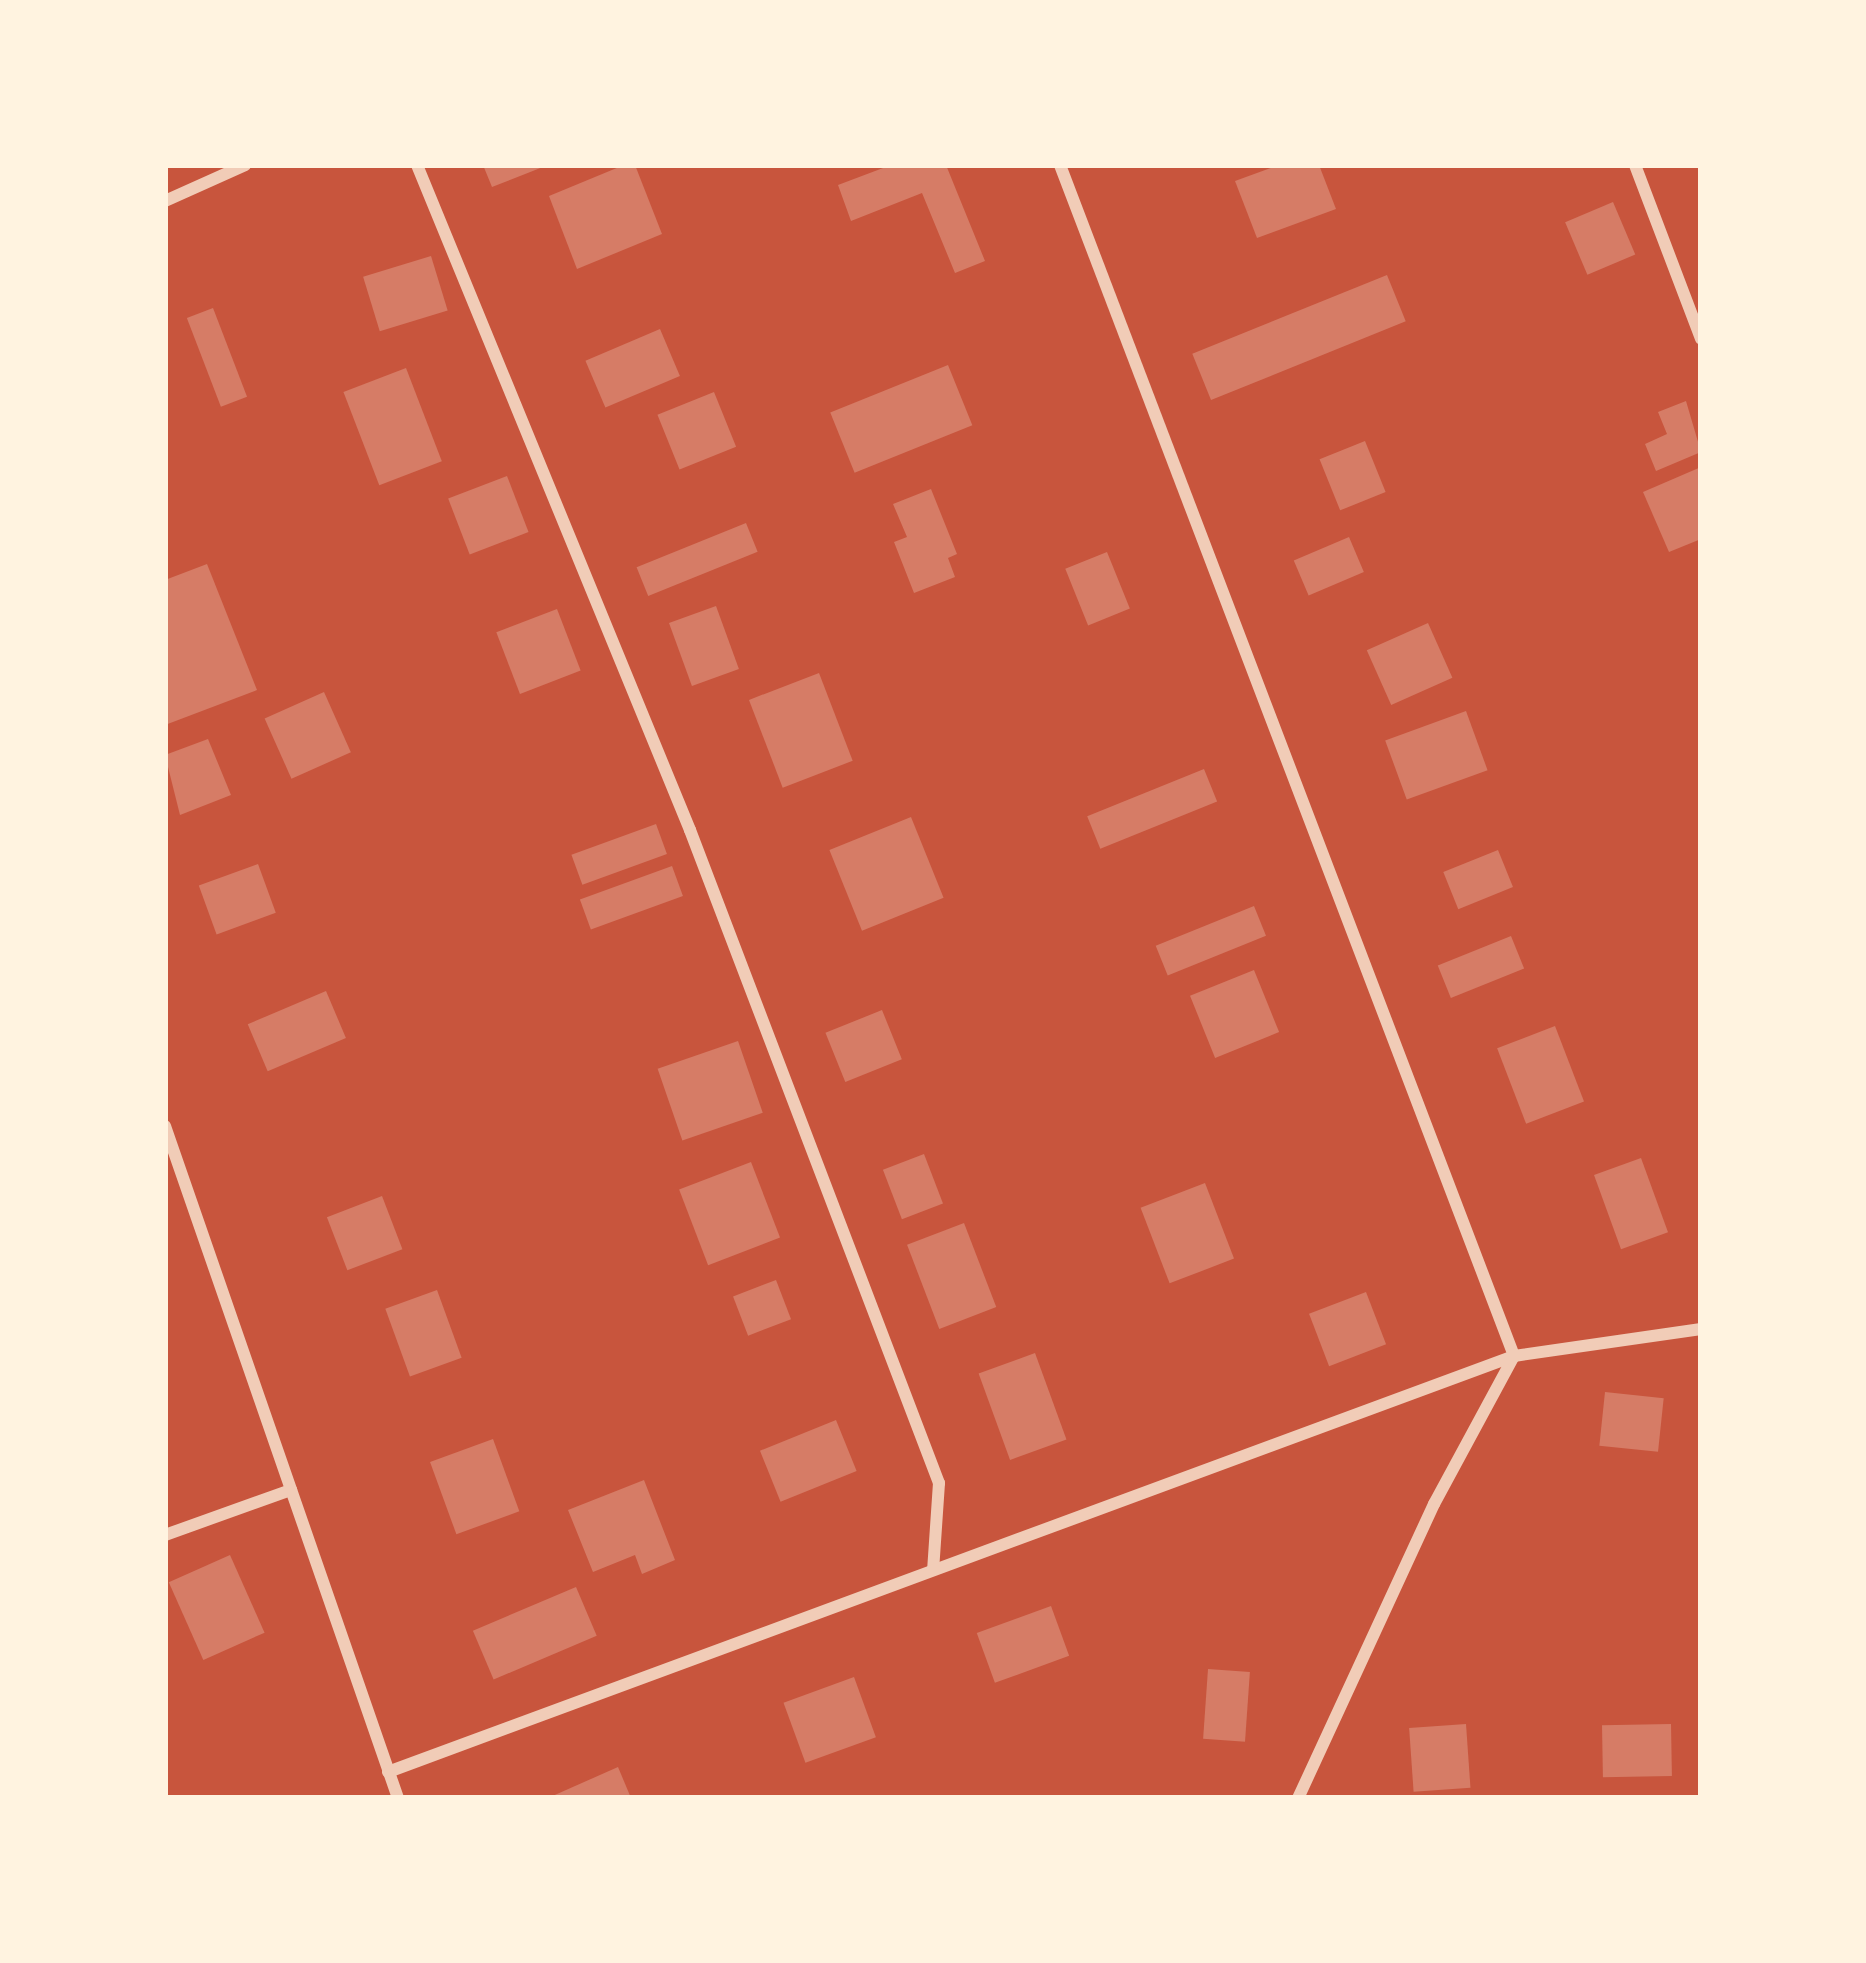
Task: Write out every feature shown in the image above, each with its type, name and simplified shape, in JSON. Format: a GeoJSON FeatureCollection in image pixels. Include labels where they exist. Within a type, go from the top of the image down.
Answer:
{"type":"FeatureCollection","features":[{"type":"Feature","properties":{"kind":"street"},"geometry":{"type":"LineString","coordinates":[[165,201],[245,165]]}},
{"type":"Feature","properties":{"kind":"street"},"geometry":{"type":"LineString","coordinates":[[417,165],[690,830],[939,1483],[933,1570]]}},
{"type":"Feature","properties":{"kind":"street"},"geometry":{"type":"LineString","coordinates":[[1060,165],[1514,1357],[1434,1504],[1298,1798]]}},
{"type":"Feature","properties":{"kind":"street"},"geometry":{"type":"LineString","coordinates":[[1635,165],[1701,339]]}},
{"type":"Feature","properties":{"kind":"street"},"geometry":{"type":"LineString","coordinates":[[165,1126],[398,1798]]}},
{"type":"Feature","properties":{"kind":"street"},"geometry":{"type":"LineString","coordinates":[[388,1772],[1514,1357],[1701,1329]]}},
{"type":"Feature","properties":{"kind":"street"},"geometry":{"type":"LineString","coordinates":[[165,1534],[291,1490]]}},
{"type":"Feature","properties":{"kind":"building"},"geometry":{"type":"Polygon","coordinates":[[[483,165],[548,165],[492,187],[483,165]]]}},
{"type":"Feature","properties":{"kind":"building"},"geometry":{"type":"Polygon","coordinates":[[[624,165],[635,165],[662,234],[577,269],[549,196],[624,165]]]}},
{"type":"Feature","properties":{"kind":"building"},"geometry":{"type":"Polygon","coordinates":[[[891,165],[946,165],[985,261],[955,273],[922,193],[851,221],[838,185],[891,165]]]}},
{"type":"Feature","properties":{"kind":"building"},"geometry":{"type":"Polygon","coordinates":[[[1279,165],[1319,165],[1336,209],[1257,238],[1235,181],[1279,165]]]}},
{"type":"Feature","properties":{"kind":"building"},"geometry":{"type":"Polygon","coordinates":[[[1613,202],[1635,254],[1587,275],[1565,222],[1613,202]]]}},
{"type":"Feature","properties":{"kind":"building"},"geometry":{"type":"Polygon","coordinates":[[[431,256],[448,311],[380,331],[363,277],[431,256]]]}},
{"type":"Feature","properties":{"kind":"building"},"geometry":{"type":"Polygon","coordinates":[[[1387,275],[1406,321],[1211,400],[1192,354],[1387,275]]]}},
{"type":"Feature","properties":{"kind":"building"},"geometry":{"type":"Polygon","coordinates":[[[213,308],[247,397],[221,407],[187,318],[213,308]]]}},
{"type":"Feature","properties":{"kind":"building"},"geometry":{"type":"Polygon","coordinates":[[[660,329],[680,376],[605,408],[585,361],[660,329]]]}},
{"type":"Feature","properties":{"kind":"building"},"geometry":{"type":"Polygon","coordinates":[[[948,365],[972,425],[855,473],[830,413],[948,365]]]}},
{"type":"Feature","properties":{"kind":"building"},"geometry":{"type":"Polygon","coordinates":[[[406,368],[442,461],[379,485],[343,392],[406,368]]]}},
{"type":"Feature","properties":{"kind":"building"},"geometry":{"type":"Polygon","coordinates":[[[714,392],[736,447],[680,470],[657,415],[714,392]]]}},
{"type":"Feature","properties":{"kind":"building"},"geometry":{"type":"Polygon","coordinates":[[[1686,401],[1701,452],[1656,471],[1645,444],[1667,434],[1658,412],[1686,401]]]}},
{"type":"Feature","properties":{"kind":"building"},"geometry":{"type":"Polygon","coordinates":[[[1365,441],[1386,492],[1340,510],[1320,459],[1365,441]]]}},
{"type":"Feature","properties":{"kind":"building"},"geometry":{"type":"Polygon","coordinates":[[[1701,467],[1701,539],[1669,552],[1643,492],[1701,467]]]}},
{"type":"Feature","properties":{"kind":"building"},"geometry":{"type":"Polygon","coordinates":[[[507,476],[529,532],[470,555],[448,499],[507,476]]]}},
{"type":"Feature","properties":{"kind":"building"},"geometry":{"type":"Polygon","coordinates":[[[931,489],[957,554],[948,558],[955,577],[914,593],[894,542],[907,537],[893,504],[931,489]]]}},
{"type":"Feature","properties":{"kind":"building"},"geometry":{"type":"Polygon","coordinates":[[[746,523],[758,552],[648,596],[637,567],[746,523]]]}},
{"type":"Feature","properties":{"kind":"building"},"geometry":{"type":"Polygon","coordinates":[[[1349,537],[1364,572],[1309,595],[1294,560],[1349,537]]]}},
{"type":"Feature","properties":{"kind":"building"},"geometry":{"type":"Polygon","coordinates":[[[1107,552],[1130,609],[1088,625],[1065,569],[1107,552]]]}},
{"type":"Feature","properties":{"kind":"building"},"geometry":{"type":"Polygon","coordinates":[[[207,564],[257,690],[165,725],[165,580],[207,564]]]}},
{"type":"Feature","properties":{"kind":"building"},"geometry":{"type":"Polygon","coordinates":[[[716,606],[739,669],[692,686],[669,623],[716,606]]]}},
{"type":"Feature","properties":{"kind":"building"},"geometry":{"type":"Polygon","coordinates":[[[557,609],[581,671],[520,694],[496,632],[557,609]]]}},
{"type":"Feature","properties":{"kind":"building"},"geometry":{"type":"Polygon","coordinates":[[[1428,623],[1452,678],[1391,705],[1367,650],[1428,623]]]}},
{"type":"Feature","properties":{"kind":"building"},"geometry":{"type":"Polygon","coordinates":[[[819,673],[853,761],[783,788],[749,700],[819,673]]]}},
{"type":"Feature","properties":{"kind":"building"},"geometry":{"type":"Polygon","coordinates":[[[324,692],[351,752],[291,779],[265,718],[324,692]]]}},
{"type":"Feature","properties":{"kind":"building"},"geometry":{"type":"Polygon","coordinates":[[[1466,711],[1488,770],[1407,800],[1385,740],[1466,711]]]}},
{"type":"Feature","properties":{"kind":"building"},"geometry":{"type":"Polygon","coordinates":[[[208,739],[231,795],[180,815],[165,755],[208,739]]]}},
{"type":"Feature","properties":{"kind":"building"},"geometry":{"type":"Polygon","coordinates":[[[1204,769],[1217,801],[1100,849],[1087,816],[1204,769]]]}},
{"type":"Feature","properties":{"kind":"building"},"geometry":{"type":"Polygon","coordinates":[[[911,817],[944,898],[862,931],[829,850],[911,817]]]}},
{"type":"Feature","properties":{"kind":"building"},"geometry":{"type":"Polygon","coordinates":[[[656,824],[667,854],[582,885],[571,855],[656,824]]]}},
{"type":"Feature","properties":{"kind":"building"},"geometry":{"type":"Polygon","coordinates":[[[1498,850],[1513,887],[1458,909],[1443,872],[1498,850]]]}},
{"type":"Feature","properties":{"kind":"building"},"geometry":{"type":"Polygon","coordinates":[[[258,864],[276,913],[217,934],[199,886],[258,864]]]}},
{"type":"Feature","properties":{"kind":"building"},"geometry":{"type":"Polygon","coordinates":[[[672,866],[683,896],[591,930],[580,900],[672,866]]]}},
{"type":"Feature","properties":{"kind":"building"},"geometry":{"type":"Polygon","coordinates":[[[1254,906],[1266,936],[1168,975],[1156,946],[1254,906]]]}},
{"type":"Feature","properties":{"kind":"building"},"geometry":{"type":"Polygon","coordinates":[[[1511,936],[1524,968],[1451,998],[1438,966],[1511,936]]]}},
{"type":"Feature","properties":{"kind":"building"},"geometry":{"type":"Polygon","coordinates":[[[1254,970],[1279,1032],[1215,1058],[1190,996],[1254,970]]]}},
{"type":"Feature","properties":{"kind":"building"},"geometry":{"type":"Polygon","coordinates":[[[326,991],[346,1038],[268,1071],[248,1024],[326,991]]]}},
{"type":"Feature","properties":{"kind":"building"},"geometry":{"type":"Polygon","coordinates":[[[882,1010],[902,1059],[845,1082],[825,1033],[882,1010]]]}},
{"type":"Feature","properties":{"kind":"building"},"geometry":{"type":"Polygon","coordinates":[[[1555,1026],[1584,1102],[1526,1124],[1497,1048],[1555,1026]]]}},
{"type":"Feature","properties":{"kind":"building"},"geometry":{"type":"Polygon","coordinates":[[[738,1041],[763,1113],[682,1141],[658,1069],[738,1041]]]}},
{"type":"Feature","properties":{"kind":"building"},"geometry":{"type":"Polygon","coordinates":[[[924,1154],[943,1203],[902,1219],[883,1170],[924,1154]]]}},
{"type":"Feature","properties":{"kind":"building"},"geometry":{"type":"Polygon","coordinates":[[[1641,1158],[1668,1232],[1621,1249],[1594,1175],[1641,1158]]]}},
{"type":"Feature","properties":{"kind":"building"},"geometry":{"type":"Polygon","coordinates":[[[751,1162],[780,1238],[708,1265],[679,1190],[751,1162]]]}},
{"type":"Feature","properties":{"kind":"building"},"geometry":{"type":"Polygon","coordinates":[[[1205,1183],[1234,1259],[1170,1283],[1141,1208],[1205,1183]]]}},
{"type":"Feature","properties":{"kind":"building"},"geometry":{"type":"Polygon","coordinates":[[[382,1196],[402,1249],[347,1270],[327,1217],[382,1196]]]}},
{"type":"Feature","properties":{"kind":"building"},"geometry":{"type":"Polygon","coordinates":[[[964,1223],[996,1307],[939,1329],[907,1245],[964,1223]]]}},
{"type":"Feature","properties":{"kind":"building"},"geometry":{"type":"Polygon","coordinates":[[[776,1280],[791,1319],[748,1336],[733,1296],[776,1280]]]}},
{"type":"Feature","properties":{"kind":"building"},"geometry":{"type":"Polygon","coordinates":[[[437,1290],[462,1358],[410,1376],[385,1309],[437,1290]]]}},
{"type":"Feature","properties":{"kind":"building"},"geometry":{"type":"Polygon","coordinates":[[[1366,1292],[1386,1344],[1329,1366],[1309,1314],[1366,1292]]]}},
{"type":"Feature","properties":{"kind":"building"},"geometry":{"type":"Polygon","coordinates":[[[1035,1353],[1066,1439],[1010,1460],[979,1374],[1035,1353]]]}},
{"type":"Feature","properties":{"kind":"building"},"geometry":{"type":"Polygon","coordinates":[[[1605,1392],[1664,1398],[1658,1452],[1599,1446],[1605,1392]]]}},
{"type":"Feature","properties":{"kind":"building"},"geometry":{"type":"Polygon","coordinates":[[[836,1420],[857,1471],[781,1502],[760,1451],[836,1420]]]}},
{"type":"Feature","properties":{"kind":"building"},"geometry":{"type":"Polygon","coordinates":[[[493,1439],[519,1511],[456,1534],[430,1462],[493,1439]]]}},
{"type":"Feature","properties":{"kind":"building"},"geometry":{"type":"Polygon","coordinates":[[[644,1480],[675,1560],[642,1574],[635,1555],[593,1572],[568,1510],[644,1480]]]}},
{"type":"Feature","properties":{"kind":"building"},"geometry":{"type":"Polygon","coordinates":[[[230,1555],[265,1633],[203,1660],[169,1582],[230,1555]]]}},
{"type":"Feature","properties":{"kind":"building"},"geometry":{"type":"Polygon","coordinates":[[[576,1587],[597,1636],[494,1680],[473,1631],[576,1587]]]}},
{"type":"Feature","properties":{"kind":"building"},"geometry":{"type":"Polygon","coordinates":[[[1051,1606],[1069,1656],[995,1683],[977,1633],[1051,1606]]]}},
{"type":"Feature","properties":{"kind":"building"},"geometry":{"type":"Polygon","coordinates":[[[1208,1669],[1250,1672],[1245,1742],[1203,1739],[1208,1669]]]}},
{"type":"Feature","properties":{"kind":"building"},"geometry":{"type":"Polygon","coordinates":[[[854,1677],[876,1737],[805,1763],[784,1703],[854,1677]]]}},
{"type":"Feature","properties":{"kind":"building"},"geometry":{"type":"Polygon","coordinates":[[[1466,1724],[1470,1788],[1414,1792],[1409,1728],[1466,1724]]]}},
{"type":"Feature","properties":{"kind":"building"},"geometry":{"type":"Polygon","coordinates":[[[1671,1724],[1672,1776],[1603,1777],[1602,1725],[1671,1724]]]}},
{"type":"Feature","properties":{"kind":"building"},"geometry":{"type":"Polygon","coordinates":[[[618,1767],[631,1798],[548,1798],[618,1767]]]}}]}
